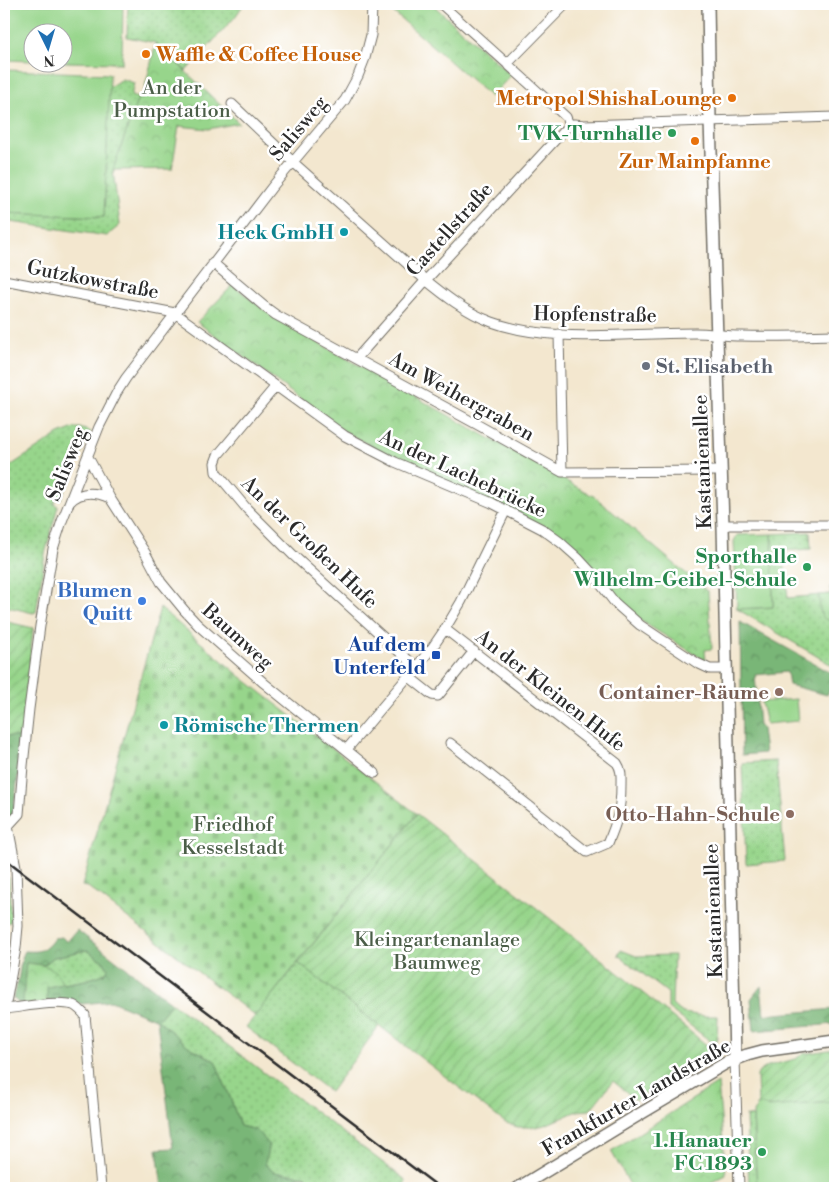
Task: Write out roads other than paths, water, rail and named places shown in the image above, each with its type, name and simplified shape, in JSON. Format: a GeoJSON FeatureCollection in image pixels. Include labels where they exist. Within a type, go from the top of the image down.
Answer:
{"type":"FeatureCollection","features":[{"type":"Feature","properties":{"kind":"street","name":"Salisweg"},"geometry":{"type":"LineString","coordinates":[[5,1012],[18,926],[16,867],[8,826],[19,814],[29,709],[40,626],[58,531],[99,427],[117,392],[213,263],[336,111],[354,85],[369,45],[372,4]]}},
{"type":"Feature","properties":{"kind":"street"},"geometry":{"type":"LineString","coordinates":[[441,4],[566,116],[569,124],[835,118]]}},
{"type":"Feature","properties":{"kind":"street"},"geometry":{"type":"LineString","coordinates":[[507,64],[566,4]]}},
{"type":"Feature","properties":{"kind":"street","name":"Kastanienallee"},"geometry":{"type":"LineString","coordinates":[[708,4],[739,1188]]}},
{"type":"Feature","properties":{"kind":"street"},"geometry":{"type":"LineString","coordinates":[[232,104],[293,162]]}},
{"type":"Feature","properties":{"kind":"street","name":"Castellstraße"},"geometry":{"type":"LineString","coordinates":[[356,358],[569,124]]}},
{"type":"Feature","properties":{"kind":"street","name":"Hopfenstraße"},"geometry":{"type":"LineString","coordinates":[[293,162],[426,280],[455,303],[491,322],[520,330],[559,334],[835,335]]}},
{"type":"Feature","properties":{"kind":"street","name":"Am Weihergraben"},"geometry":{"type":"LineString","coordinates":[[213,263],[276,315],[562,472],[721,471]]}},
{"type":"Feature","properties":{"kind":"street","name":"Gutzkowstraße"},"geometry":{"type":"LineString","coordinates":[[4,280],[175,313]]}},
{"type":"Feature","properties":{"kind":"street","name":"An der Lachebrücke"},"geometry":{"type":"LineString","coordinates":[[175,313],[330,425],[368,449],[506,510],[537,526],[564,546],[585,565],[615,603],[640,625],[697,663],[710,669],[726,669]]}},
{"type":"Feature","properties":{"kind":"street"},"geometry":{"type":"LineString","coordinates":[[559,334],[562,472]]}},
{"type":"Feature","properties":{"kind":"street","name":"An der Großen Hufe"},"geometry":{"type":"LineString","coordinates":[[276,386],[218,455],[215,463],[216,472],[247,509],[294,556],[416,667]]}},
{"type":"Feature","properties":{"kind":"street","name":"Baumweg"},"geometry":{"type":"LineString","coordinates":[[88,457],[110,498],[146,554],[161,582],[184,610],[198,625],[258,678],[375,772]]}},
{"type":"Feature","properties":{"kind":"street"},"geometry":{"type":"LineString","coordinates":[[68,504],[74,498],[85,493],[110,498]]}},
{"type":"Feature","properties":{"kind":"street"},"geometry":{"type":"LineString","coordinates":[[347,749],[432,648],[445,629],[461,602],[506,510]]}},
{"type":"Feature","properties":{"kind":"street"},"geometry":{"type":"LineString","coordinates":[[723,525],[835,525]]}},
{"type":"Feature","properties":{"kind":"street","name":"An der Kleinen Hufe"},"geometry":{"type":"LineString","coordinates":[[445,629],[614,760],[619,766],[622,774],[620,811],[608,843],[587,852],[450,743]]}},
{"type":"Feature","properties":{"kind":"street"},"geometry":{"type":"LineString","coordinates":[[408,676],[432,695],[438,696],[474,651]]}},
{"type":"Feature","properties":{"kind":"street"},"geometry":{"type":"LineString","coordinates":[[5,1012],[64,1003],[80,1009],[85,1015],[102,1188]]}},
{"type":"Feature","properties":{"kind":"street","name":"Frankfurter Landstraße"},"geometry":{"type":"LineString","coordinates":[[518,1188],[726,1063],[762,1051],[835,1040]]}},
{"type":"Feature","properties":{"kind":"railway"},"geometry":{"type":"LineString","coordinates":[[4,858],[440,1188]]}},
{"type":"Feature","properties":{"kind":"place","name":"Waffle & Coffee House"},"geometry":{"type":"Point","coordinates":[146,54]}},
{"type":"Feature","properties":{"kind":"place","name":"Metropol ShishaLounge"},"geometry":{"type":"Point","coordinates":[732,98]}},
{"type":"Feature","properties":{"kind":"place","name":"TVK-Turnhalle"},"geometry":{"type":"Point","coordinates":[672,133]}},
{"type":"Feature","properties":{"kind":"place","name":"Zur Mainpfanne"},"geometry":{"type":"Point","coordinates":[695,141]}},
{"type":"Feature","properties":{"kind":"place","name":"Heck GmbH"},"geometry":{"type":"Point","coordinates":[344,232]}},
{"type":"Feature","properties":{"kind":"place","name":"St. Elisabeth"},"geometry":{"type":"Point","coordinates":[646,366]}},
{"type":"Feature","properties":{"kind":"place","name":"Sporthalle Wilhelm-Geibel-Schule"},"geometry":{"type":"Point","coordinates":[807,567]}},
{"type":"Feature","properties":{"kind":"place","name":"Blumen Quitt"},"geometry":{"type":"Point","coordinates":[142,601]}},
{"type":"Feature","properties":{"kind":"place","name":"Auf dem Unterfeld"},"geometry":{"type":"Point","coordinates":[436,655]}},
{"type":"Feature","properties":{"kind":"place","name":"Container-Räume"},"geometry":{"type":"Point","coordinates":[779,692]}},
{"type":"Feature","properties":{"kind":"place","name":"Römische Thermen"},"geometry":{"type":"Point","coordinates":[164,725]}},
{"type":"Feature","properties":{"kind":"place","name":"Otto-Hahn-Schule"},"geometry":{"type":"Point","coordinates":[790,814]}},
{"type":"Feature","properties":{"kind":"place","name":"1.Hanauer FC 1893"},"geometry":{"type":"Point","coordinates":[762,1152]}},
{"type":"Feature","properties":{"kind":"park label","name":"An der Pumpstation"},"geometry":{"type":"Point","coordinates":[172,98]}},
{"type":"Feature","properties":{"kind":"park label","name":"Friedhof Kesselstadt"},"geometry":{"type":"Point","coordinates":[233,836]}},
{"type":"Feature","properties":{"kind":"park label","name":"Kleingartenanlage Baumweg"},"geometry":{"type":"Point","coordinates":[437,950]}}]}
